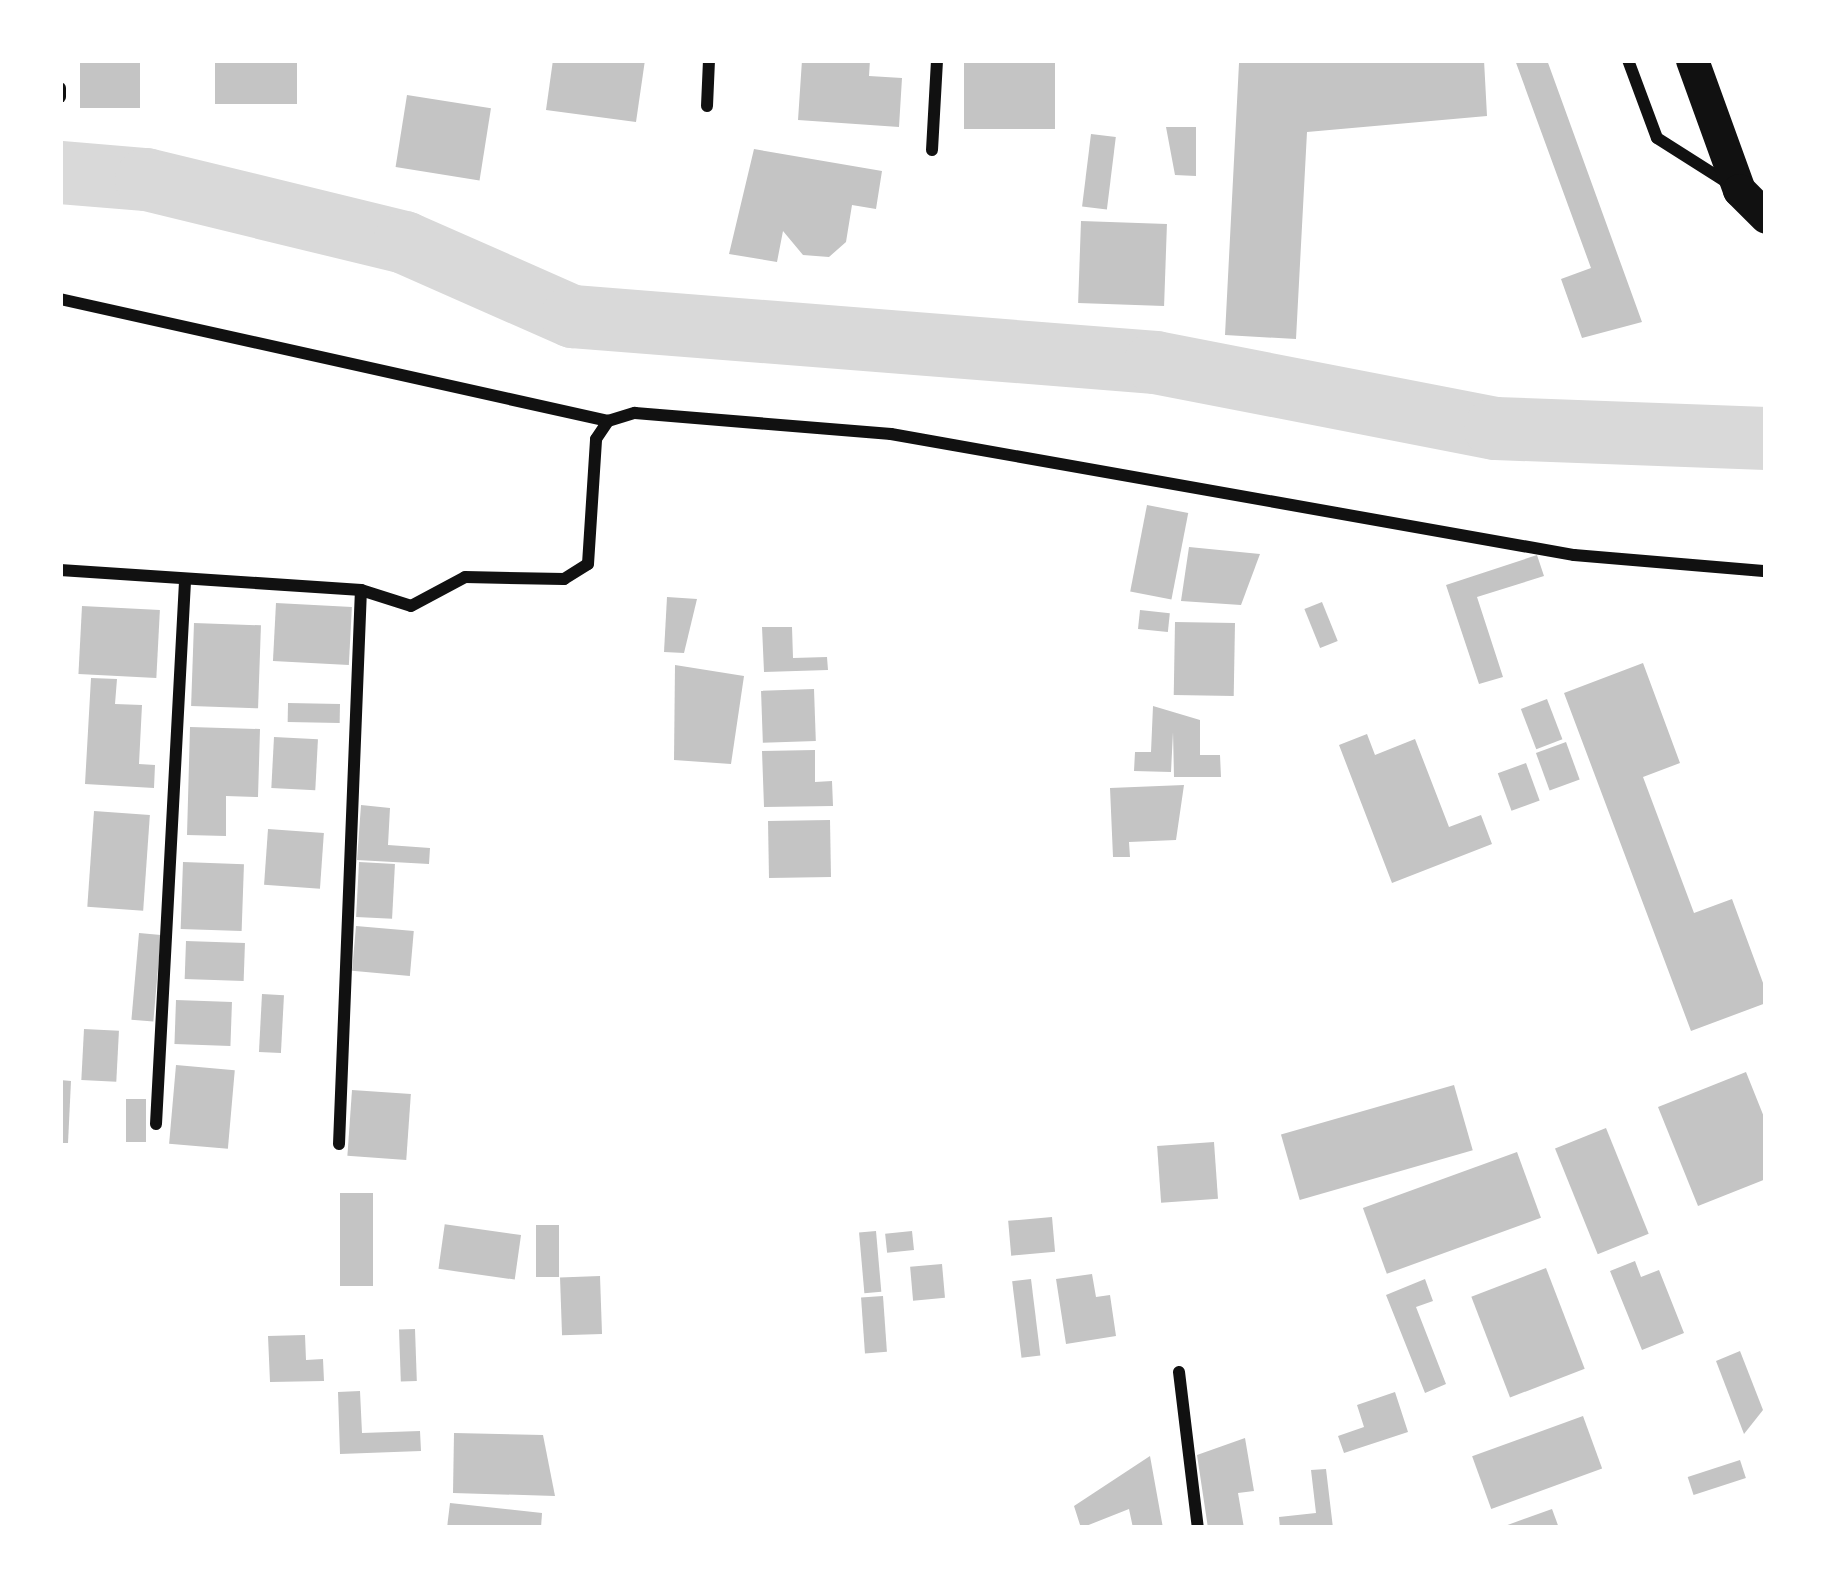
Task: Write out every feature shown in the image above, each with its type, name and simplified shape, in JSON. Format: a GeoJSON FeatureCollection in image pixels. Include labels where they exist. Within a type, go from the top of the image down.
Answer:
{"type":"FeatureCollection","features":[{"type":"Feature","properties":{"kind":"highway"},"geometry":{"type":"LineString","coordinates":[[1692,60],[1739,190],[1766,217]]}},
{"type":"Feature","properties":{"kind":"street"},"geometry":{"type":"LineString","coordinates":[[707,106],[709,60]]}},
{"type":"Feature","properties":{"kind":"street"},"geometry":{"type":"LineString","coordinates":[[932,150],[937,60]]}},
{"type":"Feature","properties":{"kind":"street"},"geometry":{"type":"LineString","coordinates":[[1628,60],[1657,137],[1739,190]]}},
{"type":"Feature","properties":{"kind":"street"},"geometry":{"type":"LineString","coordinates":[[60,88],[60,98]]}},
{"type":"Feature","properties":{"kind":"street"},"geometry":{"type":"LineString","coordinates":[[60,299],[608,421],[635,413],[891,434],[1574,555],[1766,571]]}},
{"type":"Feature","properties":{"kind":"street"},"geometry":{"type":"LineString","coordinates":[[60,570],[361,590],[411,606],[465,577],[564,579],[587,564],[596,439],[608,421]]}},
{"type":"Feature","properties":{"kind":"street"},"geometry":{"type":"LineString","coordinates":[[156,1124],[185,581]]}},
{"type":"Feature","properties":{"kind":"street"},"geometry":{"type":"LineString","coordinates":[[339,1144],[361,590]]}},
{"type":"Feature","properties":{"kind":"street"},"geometry":{"type":"LineString","coordinates":[[1179,1372],[1198,1528]]}},
{"type":"Feature","properties":{"kind":"building"},"geometry":{"type":"Polygon","coordinates":[[[80,60],[140,60],[140,108],[80,108],[80,60]]]}},
{"type":"Feature","properties":{"kind":"building"},"geometry":{"type":"Polygon","coordinates":[[[215,60],[297,60],[297,104],[215,104],[215,60]]]}},
{"type":"Feature","properties":{"kind":"building"},"geometry":{"type":"Polygon","coordinates":[[[553,60],[645,60],[636,122],[546,110],[553,60]]]}},
{"type":"Feature","properties":{"kind":"building"},"geometry":{"type":"Polygon","coordinates":[[[802,60],[870,60],[869,76],[902,78],[899,127],[798,120],[802,60]]]}},
{"type":"Feature","properties":{"kind":"building"},"geometry":{"type":"Polygon","coordinates":[[[964,60],[1055,60],[1055,129],[964,129],[964,60]]]}},
{"type":"Feature","properties":{"kind":"building"},"geometry":{"type":"Polygon","coordinates":[[[1484,60],[1487,116],[1307,132],[1296,339],[1225,335],[1239,63],[1484,60]]]}},
{"type":"Feature","properties":{"kind":"building"},"geometry":{"type":"Polygon","coordinates":[[[1515,60],[1547,60],[1642,322],[1582,338],[1561,279],[1591,268],[1515,60]]]}},
{"type":"Feature","properties":{"kind":"building"},"geometry":{"type":"Polygon","coordinates":[[[407,95],[491,108],[480,180],[396,167],[407,95]]]}},
{"type":"Feature","properties":{"kind":"building"},"geometry":{"type":"Polygon","coordinates":[[[1166,127],[1196,127],[1196,176],[1175,175],[1166,127]]]}},
{"type":"Feature","properties":{"kind":"building"},"geometry":{"type":"Polygon","coordinates":[[[1091,134],[1116,137],[1107,210],[1082,206],[1091,134]]]}},
{"type":"Feature","properties":{"kind":"building"},"geometry":{"type":"Polygon","coordinates":[[[754,149],[882,171],[876,209],[852,205],[846,242],[829,257],[803,255],[783,231],[777,262],[729,254],[754,149]]]}},
{"type":"Feature","properties":{"kind":"building"},"geometry":{"type":"Polygon","coordinates":[[[1081,221],[1167,224],[1164,306],[1078,303],[1081,221]]]}},
{"type":"Feature","properties":{"kind":"building"},"geometry":{"type":"Polygon","coordinates":[[[1147,505],[1188,513],[1171,599],[1130,591],[1147,505]]]}},
{"type":"Feature","properties":{"kind":"building"},"geometry":{"type":"Polygon","coordinates":[[[1189,547],[1260,554],[1241,605],[1181,601],[1189,547]]]}},
{"type":"Feature","properties":{"kind":"building"},"geometry":{"type":"Polygon","coordinates":[[[1537,555],[1544,576],[1477,597],[1503,677],[1479,684],[1446,585],[1537,555]]]}},
{"type":"Feature","properties":{"kind":"building"},"geometry":{"type":"Polygon","coordinates":[[[667,597],[697,599],[684,653],[664,652],[667,597]]]}},
{"type":"Feature","properties":{"kind":"building"},"geometry":{"type":"Polygon","coordinates":[[[1322,602],[1338,641],[1320,648],[1304,609],[1322,602]]]}},
{"type":"Feature","properties":{"kind":"building"},"geometry":{"type":"Polygon","coordinates":[[[276,603],[352,607],[349,665],[273,661],[276,603]]]}},
{"type":"Feature","properties":{"kind":"building"},"geometry":{"type":"Polygon","coordinates":[[[82,606],[160,610],[156,678],[78,674],[82,606]]]}},
{"type":"Feature","properties":{"kind":"building"},"geometry":{"type":"Polygon","coordinates":[[[1140,610],[1170,613],[1168,632],[1138,629],[1140,610]]]}},
{"type":"Feature","properties":{"kind":"building"},"geometry":{"type":"Polygon","coordinates":[[[1175,622],[1235,623],[1234,696],[1174,695],[1175,622]]]}},
{"type":"Feature","properties":{"kind":"building"},"geometry":{"type":"Polygon","coordinates":[[[194,623],[261,625],[258,708],[191,706],[194,623]]]}},
{"type":"Feature","properties":{"kind":"building"},"geometry":{"type":"Polygon","coordinates":[[[762,627],[792,627],[793,658],[827,657],[828,670],[764,672],[762,627]]]}},
{"type":"Feature","properties":{"kind":"building"},"geometry":{"type":"Polygon","coordinates":[[[1643,663],[1680,763],[1643,777],[1694,913],[1732,899],[1766,991],[1766,1003],[1691,1031],[1564,693],[1643,663]]]}},
{"type":"Feature","properties":{"kind":"building"},"geometry":{"type":"Polygon","coordinates":[[[675,665],[744,676],[731,764],[674,760],[675,665]]]}},
{"type":"Feature","properties":{"kind":"building"},"geometry":{"type":"Polygon","coordinates":[[[91,678],[117,679],[115,704],[142,705],[139,764],[155,765],[154,788],[85,784],[91,678]]]}},
{"type":"Feature","properties":{"kind":"building"},"geometry":{"type":"Polygon","coordinates":[[[814,689],[816,741],[763,743],[761,691],[814,689]]]}},
{"type":"Feature","properties":{"kind":"building"},"geometry":{"type":"Polygon","coordinates":[[[1547,699],[1562,739],[1536,749],[1521,709],[1547,699]]]}},
{"type":"Feature","properties":{"kind":"building"},"geometry":{"type":"Polygon","coordinates":[[[288,703],[340,704],[340,723],[288,722],[288,703]]]}},
{"type":"Feature","properties":{"kind":"building"},"geometry":{"type":"Polygon","coordinates":[[[1153,706],[1200,720],[1200,755],[1220,755],[1221,777],[1174,777],[1173,732],[1171,772],[1134,771],[1135,752],[1151,752],[1153,706]]]}},
{"type":"Feature","properties":{"kind":"building"},"geometry":{"type":"Polygon","coordinates":[[[190,727],[260,729],[258,797],[226,796],[226,836],[187,835],[190,727]]]}},
{"type":"Feature","properties":{"kind":"building"},"geometry":{"type":"Polygon","coordinates":[[[1367,734],[1375,755],[1415,739],[1449,827],[1481,815],[1492,844],[1392,883],[1339,745],[1367,734]]]}},
{"type":"Feature","properties":{"kind":"building"},"geometry":{"type":"Polygon","coordinates":[[[274,737],[318,739],[315,790],[271,788],[274,737]]]}},
{"type":"Feature","properties":{"kind":"building"},"geometry":{"type":"Polygon","coordinates":[[[1566,742],[1580,780],[1550,791],[1536,753],[1566,742]]]}},
{"type":"Feature","properties":{"kind":"building"},"geometry":{"type":"Polygon","coordinates":[[[815,750],[815,782],[832,781],[833,806],[764,807],[762,751],[815,750]]]}},
{"type":"Feature","properties":{"kind":"building"},"geometry":{"type":"Polygon","coordinates":[[[1526,763],[1540,801],[1511,811],[1498,773],[1526,763]]]}},
{"type":"Feature","properties":{"kind":"building"},"geometry":{"type":"Polygon","coordinates":[[[1184,785],[1176,840],[1129,842],[1130,857],[1113,857],[1110,788],[1184,785]]]}},
{"type":"Feature","properties":{"kind":"building"},"geometry":{"type":"Polygon","coordinates":[[[361,805],[390,808],[388,845],[430,848],[429,864],[357,860],[361,805]]]}},
{"type":"Feature","properties":{"kind":"building"},"geometry":{"type":"Polygon","coordinates":[[[94,811],[150,815],[143,911],[87,907],[94,811]]]}},
{"type":"Feature","properties":{"kind":"building"},"geometry":{"type":"Polygon","coordinates":[[[830,820],[831,877],[769,878],[768,821],[830,820]]]}},
{"type":"Feature","properties":{"kind":"building"},"geometry":{"type":"Polygon","coordinates":[[[268,829],[324,833],[320,889],[264,885],[268,829]]]}},
{"type":"Feature","properties":{"kind":"building"},"geometry":{"type":"Polygon","coordinates":[[[183,862],[244,864],[242,931],[181,929],[183,862]]]}},
{"type":"Feature","properties":{"kind":"building"},"geometry":{"type":"Polygon","coordinates":[[[359,862],[395,864],[392,919],[356,917],[359,862]]]}},
{"type":"Feature","properties":{"kind":"building"},"geometry":{"type":"Polygon","coordinates":[[[356,926],[414,931],[410,976],[352,971],[356,926]]]}},
{"type":"Feature","properties":{"kind":"building"},"geometry":{"type":"Polygon","coordinates":[[[139,933],[161,935],[153,1022],[131,1020],[139,933]]]}},
{"type":"Feature","properties":{"kind":"building"},"geometry":{"type":"Polygon","coordinates":[[[186,941],[245,943],[244,981],[185,979],[186,941]]]}},
{"type":"Feature","properties":{"kind":"building"},"geometry":{"type":"Polygon","coordinates":[[[262,994],[284,995],[281,1053],[259,1052],[262,994]]]}},
{"type":"Feature","properties":{"kind":"building"},"geometry":{"type":"Polygon","coordinates":[[[176,1000],[232,1002],[230,1046],[174,1044],[176,1000]]]}},
{"type":"Feature","properties":{"kind":"building"},"geometry":{"type":"Polygon","coordinates":[[[84,1029],[119,1031],[116,1082],[81,1080],[84,1029]]]}},
{"type":"Feature","properties":{"kind":"building"},"geometry":{"type":"Polygon","coordinates":[[[176,1065],[235,1070],[228,1149],[169,1144],[176,1065]]]}},
{"type":"Feature","properties":{"kind":"building"},"geometry":{"type":"Polygon","coordinates":[[[1746,1072],[1766,1122],[1766,1179],[1698,1206],[1658,1107],[1746,1072]]]}},
{"type":"Feature","properties":{"kind":"building"},"geometry":{"type":"Polygon","coordinates":[[[60,1080],[71,1081],[68,1143],[60,1143],[60,1080]]]}},
{"type":"Feature","properties":{"kind":"building"},"geometry":{"type":"Polygon","coordinates":[[[1454,1085],[1473,1150],[1300,1200],[1281,1135],[1454,1085]]]}},
{"type":"Feature","properties":{"kind":"building"},"geometry":{"type":"Polygon","coordinates":[[[352,1090],[411,1094],[406,1160],[347,1156],[352,1090]]]}},
{"type":"Feature","properties":{"kind":"building"},"geometry":{"type":"Polygon","coordinates":[[[126,1099],[146,1099],[146,1142],[126,1142],[126,1099]]]}},
{"type":"Feature","properties":{"kind":"building"},"geometry":{"type":"Polygon","coordinates":[[[1606,1128],[1649,1234],[1598,1254],[1555,1149],[1606,1128]]]}},
{"type":"Feature","properties":{"kind":"building"},"geometry":{"type":"Polygon","coordinates":[[[1214,1142],[1218,1199],[1161,1203],[1157,1146],[1214,1142]]]}},
{"type":"Feature","properties":{"kind":"building"},"geometry":{"type":"Polygon","coordinates":[[[1517,1152],[1541,1218],[1387,1274],[1363,1208],[1517,1152]]]}},
{"type":"Feature","properties":{"kind":"building"},"geometry":{"type":"Polygon","coordinates":[[[340,1193],[373,1193],[373,1286],[340,1286],[340,1193]]]}},
{"type":"Feature","properties":{"kind":"building"},"geometry":{"type":"Polygon","coordinates":[[[1052,1217],[1055,1252],[1011,1256],[1008,1221],[1052,1217]]]}},
{"type":"Feature","properties":{"kind":"building"},"geometry":{"type":"Polygon","coordinates":[[[445,1224],[521,1235],[515,1280],[438,1269],[445,1224]]]}},
{"type":"Feature","properties":{"kind":"building"},"geometry":{"type":"Polygon","coordinates":[[[536,1225],[559,1225],[559,1277],[536,1277],[536,1225]]]}},
{"type":"Feature","properties":{"kind":"building"},"geometry":{"type":"Polygon","coordinates":[[[876,1231],[881,1292],[864,1293],[859,1232],[876,1231]]]}},
{"type":"Feature","properties":{"kind":"building"},"geometry":{"type":"Polygon","coordinates":[[[912,1231],[914,1250],[887,1253],[885,1234],[912,1231]]]}},
{"type":"Feature","properties":{"kind":"building"},"geometry":{"type":"Polygon","coordinates":[[[1635,1261],[1641,1277],[1659,1270],[1684,1333],[1642,1350],[1610,1271],[1635,1261]]]}},
{"type":"Feature","properties":{"kind":"building"},"geometry":{"type":"Polygon","coordinates":[[[942,1264],[945,1298],[913,1301],[910,1267],[942,1264]]]}},
{"type":"Feature","properties":{"kind":"building"},"geometry":{"type":"Polygon","coordinates":[[[1546,1268],[1585,1369],[1510,1397],[1471,1297],[1546,1268]]]}},
{"type":"Feature","properties":{"kind":"building"},"geometry":{"type":"Polygon","coordinates":[[[1092,1274],[1096,1297],[1110,1295],[1116,1336],[1066,1344],[1056,1279],[1092,1274]]]}},
{"type":"Feature","properties":{"kind":"building"},"geometry":{"type":"Polygon","coordinates":[[[600,1276],[602,1334],[562,1335],[560,1277],[600,1276]]]}},
{"type":"Feature","properties":{"kind":"building"},"geometry":{"type":"Polygon","coordinates":[[[1031,1279],[1040,1355],[1022,1358],[1012,1281],[1031,1279]]]}},
{"type":"Feature","properties":{"kind":"building"},"geometry":{"type":"Polygon","coordinates":[[[1425,1279],[1433,1301],[1416,1307],[1446,1384],[1425,1393],[1386,1295],[1425,1279]]]}},
{"type":"Feature","properties":{"kind":"building"},"geometry":{"type":"Polygon","coordinates":[[[883,1296],[887,1352],[865,1353],[861,1298],[883,1296]]]}},
{"type":"Feature","properties":{"kind":"building"},"geometry":{"type":"Polygon","coordinates":[[[415,1329],[417,1381],[401,1382],[399,1330],[415,1329]]]}},
{"type":"Feature","properties":{"kind":"building"},"geometry":{"type":"Polygon","coordinates":[[[305,1335],[306,1360],[323,1359],[324,1381],[270,1382],[268,1336],[305,1335]]]}},
{"type":"Feature","properties":{"kind":"building"},"geometry":{"type":"Polygon","coordinates":[[[1740,1351],[1763,1410],[1744,1434],[1716,1361],[1740,1351]]]}},
{"type":"Feature","properties":{"kind":"building"},"geometry":{"type":"Polygon","coordinates":[[[360,1391],[362,1433],[420,1431],[421,1451],[340,1454],[338,1392],[360,1391]]]}},
{"type":"Feature","properties":{"kind":"building"},"geometry":{"type":"Polygon","coordinates":[[[1395,1392],[1408,1432],[1344,1453],[1338,1436],[1364,1427],[1357,1405],[1395,1392]]]}},
{"type":"Feature","properties":{"kind":"building"},"geometry":{"type":"Polygon","coordinates":[[[1583,1416],[1602,1469],[1491,1509],[1472,1456],[1583,1416]]]}},
{"type":"Feature","properties":{"kind":"building"},"geometry":{"type":"Polygon","coordinates":[[[454,1433],[543,1435],[555,1496],[453,1493],[454,1433]]]}},
{"type":"Feature","properties":{"kind":"building"},"geometry":{"type":"Polygon","coordinates":[[[1245,1438],[1254,1491],[1238,1493],[1244,1528],[1208,1528],[1197,1455],[1245,1438]]]}},
{"type":"Feature","properties":{"kind":"building"},"geometry":{"type":"Polygon","coordinates":[[[1150,1456],[1163,1528],[1133,1528],[1129,1509],[1081,1528],[1074,1506],[1150,1456]]]}},
{"type":"Feature","properties":{"kind":"building"},"geometry":{"type":"Polygon","coordinates":[[[1740,1460],[1746,1478],[1694,1495],[1688,1477],[1740,1460]]]}},
{"type":"Feature","properties":{"kind":"building"},"geometry":{"type":"Polygon","coordinates":[[[1326,1469],[1333,1528],[1280,1528],[1279,1517],[1316,1513],[1311,1470],[1326,1469]]]}},
{"type":"Feature","properties":{"kind":"building"},"geometry":{"type":"Polygon","coordinates":[[[450,1503],[542,1513],[541,1528],[447,1528],[450,1503]]]}},
{"type":"Feature","properties":{"kind":"building"},"geometry":{"type":"Polygon","coordinates":[[[1552,1509],[1559,1528],[1502,1528],[1502,1527],[1552,1509]]]}},
{"type":"Feature","properties":{"kind":"waterway"},"geometry":{"type":"LineString","coordinates":[[60,172],[146,179],[404,242],[572,316],[1155,362],[1495,428],[1766,438]]}}]}
